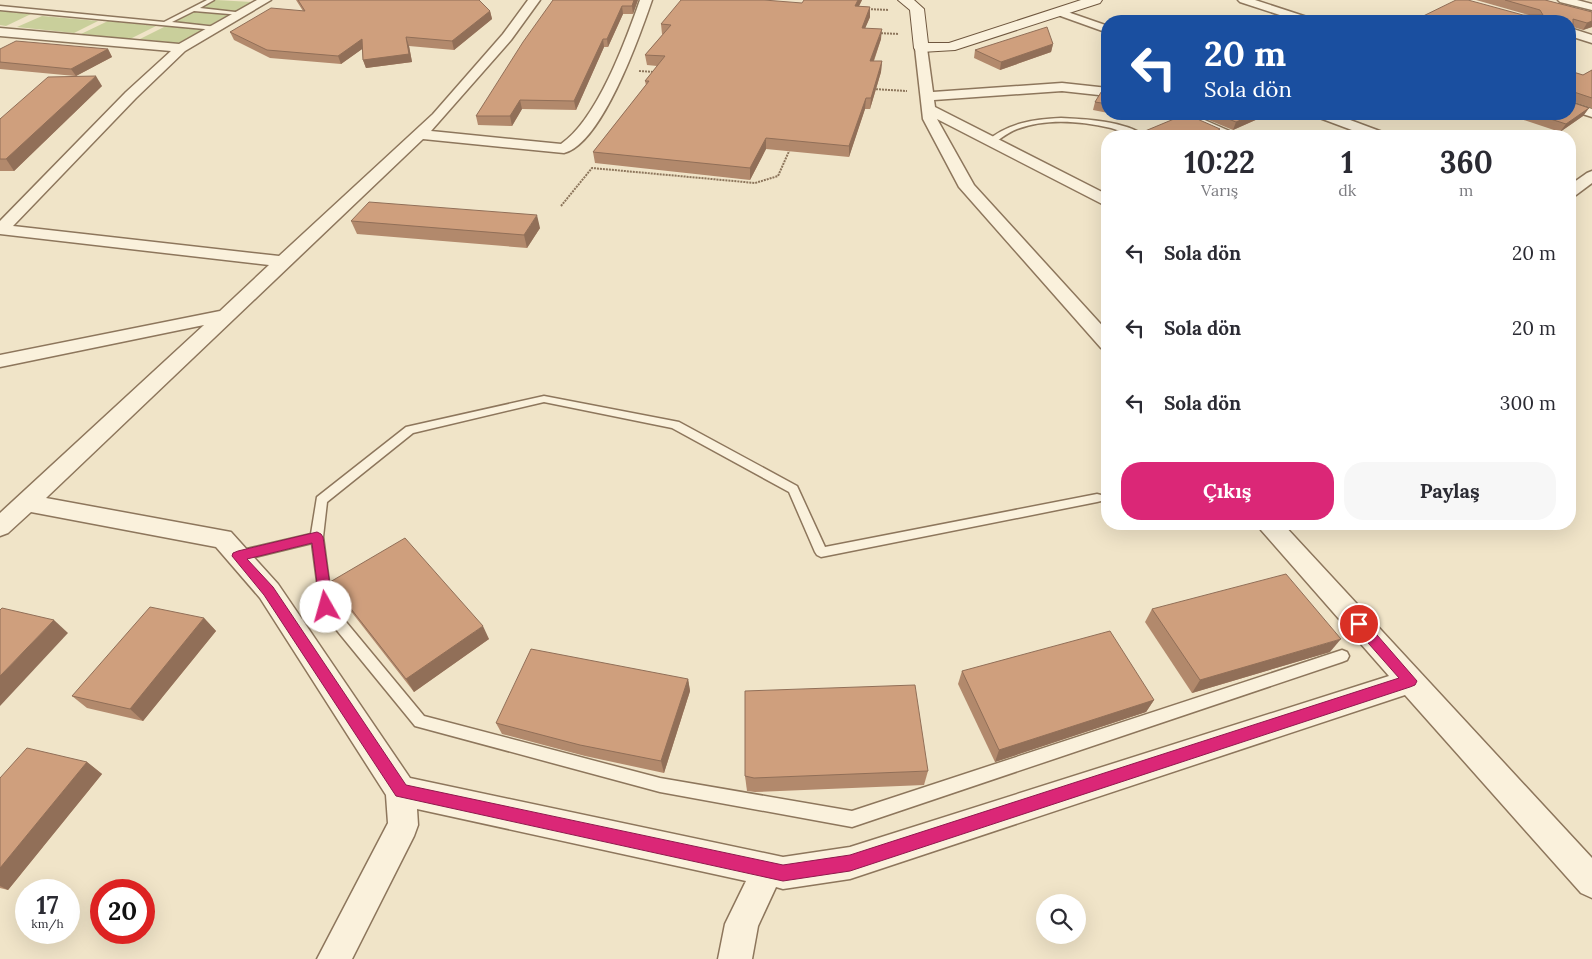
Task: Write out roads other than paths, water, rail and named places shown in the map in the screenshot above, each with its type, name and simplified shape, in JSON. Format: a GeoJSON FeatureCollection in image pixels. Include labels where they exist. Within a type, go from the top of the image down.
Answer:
{"type":"FeatureCollection","features":[{"type":"Feature","properties":{"kind":"street"},"geometry":{"type":"LineString","coordinates":[[0,229],[181,48],[262,0]]}},
{"type":"Feature","properties":{"kind":"street"},"geometry":{"type":"LineString","coordinates":[[0,527],[438,117],[474,77],[534,0]]}},
{"type":"Feature","properties":{"kind":"street"},"geometry":{"type":"LineString","coordinates":[[419,134],[564,149],[575,143],[605,99],[621,70],[646,0]]}},
{"type":"Feature","properties":{"kind":"street"},"geometry":{"type":"LineString","coordinates":[[905,0],[917,9],[918,12],[930,120],[966,187],[1101,336]]}},
{"type":"Feature","properties":{"kind":"street"},"geometry":{"type":"LineString","coordinates":[[921,42],[950,47],[1095,0]]}},
{"type":"Feature","properties":{"kind":"street"},"geometry":{"type":"LineString","coordinates":[[1244,0],[1291,15]]}},
{"type":"Feature","properties":{"kind":"street"},"geometry":{"type":"LineString","coordinates":[[1257,4],[1269,0]]}},
{"type":"Feature","properties":{"kind":"street"},"geometry":{"type":"LineString","coordinates":[[1564,0],[1592,8]]}},
{"type":"Feature","properties":{"kind":"street"},"geometry":{"type":"LineString","coordinates":[[1059,12],[1101,27]]}},
{"type":"Feature","properties":{"kind":"street"},"geometry":{"type":"LineString","coordinates":[[0,32],[181,48]]}},
{"type":"Feature","properties":{"kind":"street"},"geometry":{"type":"LineString","coordinates":[[1576,34],[1592,39]]}},
{"type":"Feature","properties":{"kind":"street"},"geometry":{"type":"LineString","coordinates":[[927,99],[1020,89],[1063,87],[1101,91]]}},
{"type":"Feature","properties":{"kind":"street"},"geometry":{"type":"LineString","coordinates":[[927,99],[991,142],[1101,198]]}},
{"type":"Feature","properties":{"kind":"street"},"geometry":{"type":"LineString","coordinates":[[1576,108],[1592,113]]}},
{"type":"Feature","properties":{"kind":"street"},"geometry":{"type":"LineString","coordinates":[[1194,120],[1216,130]]}},
{"type":"Feature","properties":{"kind":"street"},"geometry":{"type":"LineString","coordinates":[[1338,120],[1364,130]]}},
{"type":"Feature","properties":{"kind":"street"},"geometry":{"type":"LineString","coordinates":[[1576,188],[1592,176]]}},
{"type":"Feature","properties":{"kind":"street"},"geometry":{"type":"LineString","coordinates":[[0,229],[284,262]]}},
{"type":"Feature","properties":{"kind":"street"},"geometry":{"type":"LineString","coordinates":[[0,361],[226,315]]}},
{"type":"Feature","properties":{"kind":"street"},"geometry":{"type":"LineString","coordinates":[[27,503],[222,539],[268,591],[401,791],[403,825],[334,959]]}},
{"type":"Feature","properties":{"kind":"street"},"geometry":{"type":"LineString","coordinates":[[1274,530],[1592,882]]}},
{"type":"Feature","properties":{"kind":"street"},"geometry":{"type":"LineString","coordinates":[[401,791],[783,873],[850,863],[1410,681]]}},
{"type":"Feature","properties":{"kind":"street"},"geometry":{"type":"LineString","coordinates":[[735,959],[742,924],[768,870]]}},
{"type":"Feature","properties":{"kind":"lane"},"geometry":{"type":"LineString","coordinates":[[166,23],[211,0]]}},
{"type":"Feature","properties":{"kind":"lane"},"geometry":{"type":"LineString","coordinates":[[0,8],[215,28]]}},
{"type":"Feature","properties":{"kind":"lane"},"geometry":{"type":"LineString","coordinates":[[194,9],[241,13]]}},
{"type":"Feature","properties":{"kind":"lane"},"geometry":{"type":"LineString","coordinates":[[991,142],[1013,127],[1035,121],[1096,123],[1120,130]]}},
{"type":"Feature","properties":{"kind":"lane"},"geometry":{"type":"LineString","coordinates":[[1097,498],[821,552],[793,489],[784,484],[675,425],[544,399],[410,430],[321,500],[317,537],[326,607],[420,721],[660,785],[852,819],[1342,656]]}},
{"type":"Feature","properties":{"kind":"lane"},"geometry":{"type":"LineString","coordinates":[[238,556],[317,537]]}}]}
